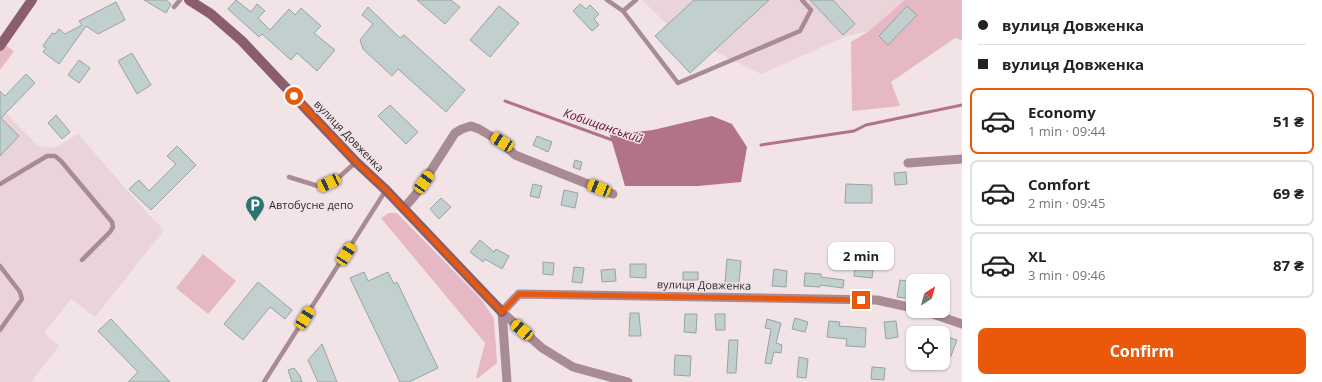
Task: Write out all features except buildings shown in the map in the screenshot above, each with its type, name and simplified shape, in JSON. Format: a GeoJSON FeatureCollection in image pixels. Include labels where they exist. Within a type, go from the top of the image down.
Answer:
{"type":"FeatureCollection","features":[{"type":"Feature","properties":{"kind":"street"},"geometry":{"type":"LineString","coordinates":[[0,46],[32,0]]}},
{"type":"Feature","properties":{"kind":"street","name":"вулиця Довженка"},"geometry":{"type":"LineString","coordinates":[[189,0],[211,14],[242,41],[356,162],[404,208],[502,312],[542,348],[573,367],[628,382]]}},
{"type":"Feature","properties":{"kind":"street"},"geometry":{"type":"LineString","coordinates":[[404,208],[420,188],[456,133],[471,126],[502,142],[515,155],[613,194]]}},
{"type":"Feature","properties":{"kind":"street"},"geometry":{"type":"LineString","coordinates":[[908,163],[962,159]]}},
{"type":"Feature","properties":{"kind":"street","name":"вулиця Довженка"},"geometry":{"type":"LineString","coordinates":[[502,312],[519,294],[877,300],[906,306]]}},
{"type":"Feature","properties":{"kind":"street"},"geometry":{"type":"LineString","coordinates":[[502,312],[508,382]]}},
{"type":"Feature","properties":{"kind":"street"},"geometry":{"type":"LineString","coordinates":[[944,318],[962,324]]}},
{"type":"Feature","properties":{"kind":"lane"},"geometry":{"type":"LineString","coordinates":[[174,7],[180,0]]}},
{"type":"Feature","properties":{"kind":"lane"},"geometry":{"type":"LineString","coordinates":[[607,0],[624,11],[678,83],[800,31],[811,10],[802,0]]}},
{"type":"Feature","properties":{"kind":"lane"},"geometry":{"type":"LineString","coordinates":[[624,11],[636,0]]}},
{"type":"Feature","properties":{"kind":"lane"},"geometry":{"type":"LineString","coordinates":[[0,184],[47,156],[54,156],[58,159],[112,222],[113,227],[110,232],[82,260]]}},
{"type":"Feature","properties":{"kind":"lane"},"geometry":{"type":"LineString","coordinates":[[288,177],[321,187],[337,179],[356,162]]}},
{"type":"Feature","properties":{"kind":"lane"},"geometry":{"type":"LineString","coordinates":[[264,382],[386,190]]}},
{"type":"Feature","properties":{"kind":"lane"},"geometry":{"type":"LineString","coordinates":[[0,266],[20,292],[22,299],[0,330]]}},
{"type":"Feature","properties":{"kind":"shaded area"},"geometry":{"type":"Polygon","coordinates":[[[642,0],[906,0],[869,31],[847,36],[761,74],[675,32],[642,0]]]}},
{"type":"Feature","properties":{"kind":"shaded area"},"geometry":{"type":"Polygon","coordinates":[[[905,0],[962,0],[962,40],[955,38],[891,82],[900,106],[852,111],[851,42],[869,31],[905,0]]]}},
{"type":"Feature","properties":{"kind":"shaded area"},"geometry":{"type":"Polygon","coordinates":[[[5,45],[14,51],[0,70],[0,51],[5,45]]]}},
{"type":"Feature","properties":{"kind":"shaded area"},"geometry":{"type":"Polygon","coordinates":[[[0,107],[38,146],[55,148],[78,134],[148,214],[164,230],[95,317],[71,299],[44,333],[59,346],[31,382],[0,382],[0,107]]]}},
{"type":"Feature","properties":{"kind":"shaded area"},"geometry":{"type":"Polygon","coordinates":[[[712,116],[732,124],[747,147],[741,182],[698,186],[625,186],[610,135],[653,130],[712,116]]]}},
{"type":"Feature","properties":{"kind":"shaded area"},"geometry":{"type":"Polygon","coordinates":[[[389,213],[397,213],[482,300],[493,317],[497,363],[478,378],[476,378],[485,343],[381,218],[389,213]]]}},
{"type":"Feature","properties":{"kind":"shaded area"},"geometry":{"type":"Polygon","coordinates":[[[203,254],[236,281],[208,314],[176,288],[203,254]]]}},
{"type":"Feature","properties":{"kind":"waterway","name":"Кобищанський"},"geometry":{"type":"LineString","coordinates":[[505,101],[615,141]]}},
{"type":"Feature","properties":{"kind":"waterway","name":"Кобищанський"},"geometry":{"type":"LineString","coordinates":[[761,145],[854,131],[866,125],[962,105]]}},
{"type":"Feature","properties":{"kind":"place","name":"Автобусне депо"},"geometry":{"type":"Point","coordinates":[255,222]}},
{"type":"Feature","properties":{"kind":"route"},"geometry":{"type":"LineString","coordinates":[[294,96],[356,162],[386,190],[486,293],[502,312],[519,294],[861,300]]}}]}
